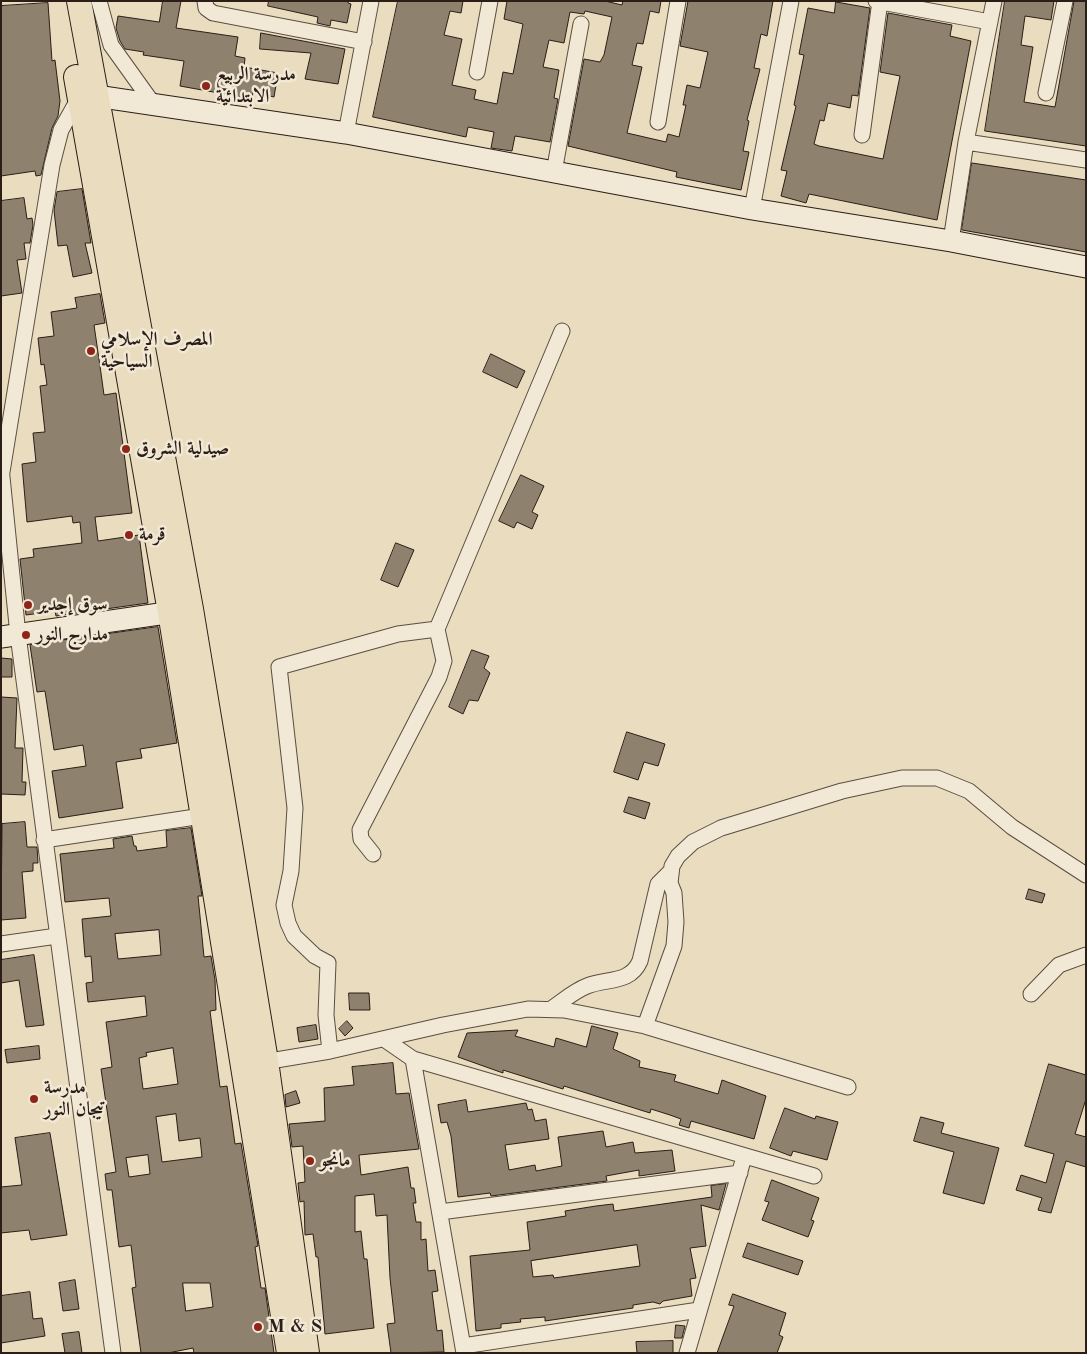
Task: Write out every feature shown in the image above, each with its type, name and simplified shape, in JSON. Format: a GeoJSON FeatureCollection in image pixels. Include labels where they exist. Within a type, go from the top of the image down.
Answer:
{"type":"FeatureCollection","features":[{"type":"Feature","properties":{"kind":"main road"},"geometry":{"type":"LineString","coordinates":[[63,1],[88,97],[181,611],[228,845],[289,1353]]}},
{"type":"Feature","properties":{"kind":"main road"},"geometry":{"type":"LineString","coordinates":[[79,1],[88,97]]}},
{"type":"Feature","properties":{"kind":"main road"},"geometry":{"type":"LineString","coordinates":[[181,611],[202,816],[255,1063],[307,1353]]}},
{"type":"Feature","properties":{"kind":"street"},"geometry":{"type":"LineString","coordinates":[[99,1],[111,45],[154,105]]}},
{"type":"Feature","properties":{"kind":"street"},"geometry":{"type":"LineString","coordinates":[[205,1],[206,8],[213,13],[364,42]]}},
{"type":"Feature","properties":{"kind":"street"},"geometry":{"type":"LineString","coordinates":[[346,134],[371,1]]}},
{"type":"Feature","properties":{"kind":"street"},"geometry":{"type":"LineString","coordinates":[[476,72],[490,1]]}},
{"type":"Feature","properties":{"kind":"street"},"geometry":{"type":"LineString","coordinates":[[658,122],[678,1]]}},
{"type":"Feature","properties":{"kind":"street"},"geometry":{"type":"LineString","coordinates":[[752,209],[791,1]]}},
{"type":"Feature","properties":{"kind":"street"},"geometry":{"type":"LineString","coordinates":[[952,241],[966,142],[994,1]]}},
{"type":"Feature","properties":{"kind":"street"},"geometry":{"type":"LineString","coordinates":[[1046,94],[1065,1]]}},
{"type":"Feature","properties":{"kind":"street"},"geometry":{"type":"LineString","coordinates":[[862,135],[879,2],[990,22]]}},
{"type":"Feature","properties":{"kind":"street"},"geometry":{"type":"LineString","coordinates":[[554,172],[581,24]]}},
{"type":"Feature","properties":{"kind":"street"},"geometry":{"type":"LineString","coordinates":[[113,1353],[44,840],[10,636],[1,472],[52,165],[61,130],[88,97],[346,134],[752,209],[952,241],[1086,267]]}},
{"type":"Feature","properties":{"kind":"street"},"geometry":{"type":"LineString","coordinates":[[966,142],[1086,160]]}},
{"type":"Feature","properties":{"kind":"street"},"geometry":{"type":"LineString","coordinates":[[374,854],[361,839],[360,830],[439,677],[444,661],[437,630],[562,331]]}},
{"type":"Feature","properties":{"kind":"street"},"geometry":{"type":"LineString","coordinates":[[10,636],[181,611]]}},
{"type":"Feature","properties":{"kind":"street"},"geometry":{"type":"LineString","coordinates":[[330,1051],[326,1015],[328,963],[315,956],[294,936],[288,923],[284,905],[291,871],[295,808],[280,667],[398,634],[437,630]]}},
{"type":"Feature","properties":{"kind":"street"},"geometry":{"type":"LineString","coordinates":[[645,1026],[674,946],[676,909],[670,883],[670,872],[674,861],[685,849],[702,837],[721,828],[842,791],[902,778],[926,777],[948,781],[970,791],[1012,826],[1086,875]]}},
{"type":"Feature","properties":{"kind":"street"},"geometry":{"type":"LineString","coordinates":[[44,840],[202,816]]}},
{"type":"Feature","properties":{"kind":"street"},"geometry":{"type":"LineString","coordinates":[[551,1010],[585,987],[604,980],[623,979],[634,972],[640,961],[658,884],[670,872]]}},
{"type":"Feature","properties":{"kind":"street"},"geometry":{"type":"LineString","coordinates":[[1,944],[57,936]]}},
{"type":"Feature","properties":{"kind":"street"},"geometry":{"type":"LineString","coordinates":[[1031,994],[1059,965],[1086,955]]}},
{"type":"Feature","properties":{"kind":"street"},"geometry":{"type":"LineString","coordinates":[[255,1063],[330,1051],[443,1024],[528,1009],[582,1012],[645,1026],[848,1088]]}},
{"type":"Feature","properties":{"kind":"street"},"geometry":{"type":"LineString","coordinates":[[384,1039],[413,1059],[814,1176]]}},
{"type":"Feature","properties":{"kind":"street"},"geometry":{"type":"LineString","coordinates":[[413,1059],[464,1349],[699,1310]]}},
{"type":"Feature","properties":{"kind":"street"},"geometry":{"type":"LineString","coordinates":[[687,1353],[745,1156]]}},
{"type":"Feature","properties":{"kind":"street"},"geometry":{"type":"LineString","coordinates":[[440,1212],[740,1173]]}},
{"type":"Feature","properties":{"kind":"building"},"geometry":{"type":"Polygon","coordinates":[[[163,1],[181,1],[176,28],[238,37],[235,56],[245,58],[244,67],[278,73],[274,97],[253,92],[252,99],[180,86],[184,61],[143,55],[144,52],[125,49],[116,28],[118,16],[159,22],[163,1]]]}},
{"type":"Feature","properties":{"kind":"building"},"geometry":{"type":"Polygon","coordinates":[[[269,1],[348,1],[351,4],[347,23],[331,20],[330,26],[317,23],[318,17],[268,6],[269,1]]]}},
{"type":"Feature","properties":{"kind":"building"},"geometry":{"type":"Polygon","coordinates":[[[398,1],[463,1],[461,13],[450,11],[444,35],[462,39],[452,85],[476,90],[474,99],[497,104],[503,72],[513,74],[523,24],[504,19],[507,1],[605,1],[622,5],[623,1],[661,1],[659,13],[650,11],[643,44],[637,43],[632,65],[642,67],[627,133],[666,142],[668,134],[679,137],[686,105],[683,105],[687,85],[700,88],[708,52],[680,46],[688,1],[773,1],[767,36],[761,34],[754,68],[760,69],[747,120],[749,121],[743,151],[749,152],[741,190],[676,177],[677,172],[568,146],[584,59],[600,62],[604,55],[612,17],[585,11],[584,14],[570,12],[564,43],[549,40],[543,67],[559,70],[554,98],[558,99],[550,142],[515,136],[512,151],[491,148],[494,132],[468,127],[466,137],[373,117],[398,1]]]}},
{"type":"Feature","properties":{"kind":"building"},"geometry":{"type":"Polygon","coordinates":[[[1005,1],[1054,1],[1051,20],[1025,16],[1021,45],[1033,47],[1024,102],[1055,107],[1074,1],[1086,1],[1086,146],[985,131],[1005,1]]]}},
{"type":"Feature","properties":{"kind":"building"},"geometry":{"type":"Polygon","coordinates":[[[836,2],[870,8],[858,96],[852,95],[850,108],[828,103],[824,121],[820,120],[814,144],[819,146],[883,159],[900,76],[880,72],[888,13],[952,25],[950,36],[971,41],[937,220],[809,194],[806,203],[781,196],[787,171],[781,170],[796,106],[794,105],[804,55],[799,54],[808,8],[834,13],[836,2]]]}},
{"type":"Feature","properties":{"kind":"building"},"geometry":{"type":"Polygon","coordinates":[[[48,3],[52,61],[55,60],[60,101],[58,116],[52,128],[41,175],[36,176],[35,171],[1,176],[1,6],[48,3]]]}},
{"type":"Feature","properties":{"kind":"building"},"geometry":{"type":"Polygon","coordinates":[[[261,33],[345,49],[338,84],[305,79],[311,53],[260,49],[261,33]]]}},
{"type":"Feature","properties":{"kind":"building"},"geometry":{"type":"Polygon","coordinates":[[[972,163],[1086,180],[1086,252],[962,230],[972,163]]]}},
{"type":"Feature","properties":{"kind":"building"},"geometry":{"type":"Polygon","coordinates":[[[82,189],[91,243],[85,243],[92,273],[73,277],[67,245],[58,246],[54,210],[57,192],[82,189]]]}},
{"type":"Feature","properties":{"kind":"building"},"geometry":{"type":"Polygon","coordinates":[[[24,198],[27,219],[32,218],[33,225],[30,243],[24,243],[26,259],[17,260],[22,293],[1,296],[1,201],[24,198]]]}},
{"type":"Feature","properties":{"kind":"building"},"geometry":{"type":"Polygon","coordinates":[[[100,294],[105,323],[94,325],[104,395],[116,393],[132,513],[95,517],[98,541],[139,535],[148,603],[56,616],[55,611],[26,615],[20,559],[34,557],[33,549],[82,543],[80,522],[73,523],[72,516],[27,522],[22,464],[36,462],[33,433],[45,432],[40,386],[47,385],[44,364],[41,365],[38,338],[54,336],[51,312],[77,308],[75,298],[100,294]]]}},
{"type":"Feature","properties":{"kind":"building"},"geometry":{"type":"Polygon","coordinates":[[[491,354],[525,371],[517,388],[483,372],[491,354]]]}},
{"type":"Feature","properties":{"kind":"building"},"geometry":{"type":"Polygon","coordinates":[[[521,475],[544,486],[532,512],[538,515],[532,529],[517,522],[514,528],[499,521],[521,475]]]}},
{"type":"Feature","properties":{"kind":"building"},"geometry":{"type":"Polygon","coordinates":[[[396,543],[414,550],[398,587],[381,580],[396,543]]]}},
{"type":"Feature","properties":{"kind":"building"},"geometry":{"type":"Polygon","coordinates":[[[158,627],[177,743],[140,749],[142,758],[116,762],[123,808],[59,818],[52,771],[86,766],[83,745],[54,750],[45,691],[37,692],[30,645],[158,627]]]}},
{"type":"Feature","properties":{"kind":"building"},"geometry":{"type":"Polygon","coordinates":[[[472,650],[489,656],[484,668],[490,673],[478,701],[469,700],[463,714],[449,707],[472,650]]]}},
{"type":"Feature","properties":{"kind":"building"},"geometry":{"type":"Polygon","coordinates":[[[1,658],[12,659],[12,677],[1,677],[1,658]]]}},
{"type":"Feature","properties":{"kind":"building"},"geometry":{"type":"Polygon","coordinates":[[[1,697],[17,698],[15,748],[23,748],[22,782],[26,782],[25,795],[1,794],[1,697]]]}},
{"type":"Feature","properties":{"kind":"building"},"geometry":{"type":"Polygon","coordinates":[[[627,732],[665,744],[658,766],[644,762],[638,780],[614,772],[627,732]]]}},
{"type":"Feature","properties":{"kind":"building"},"geometry":{"type":"Polygon","coordinates":[[[629,797],[650,803],[645,819],[624,812],[629,797]]]}},
{"type":"Feature","properties":{"kind":"building"},"geometry":{"type":"Polygon","coordinates":[[[25,822],[27,847],[37,847],[38,863],[33,863],[33,871],[22,872],[26,918],[1,920],[2,824],[25,822]]]}},
{"type":"Feature","properties":{"kind":"building"},"geometry":{"type":"Polygon","coordinates":[[[191,828],[202,896],[198,896],[204,957],[211,956],[215,980],[216,1010],[210,1011],[220,1087],[227,1086],[235,1144],[241,1143],[258,1246],[255,1247],[261,1288],[265,1288],[274,1353],[194,1353],[193,1348],[168,1353],[141,1353],[132,1288],[136,1287],[131,1245],[119,1247],[112,1190],[107,1190],[105,1174],[116,1172],[101,1069],[112,1067],[106,1022],[147,1016],[145,996],[88,1002],[86,983],[93,982],[91,956],[85,957],[82,919],[111,916],[109,898],[65,902],[60,854],[114,848],[113,839],[132,836],[137,851],[167,847],[166,831],[191,828]],[[159,930],[115,934],[118,959],[161,955],[159,930]],[[173,1048],[146,1053],[147,1056],[139,1058],[143,1089],[178,1084],[173,1048]],[[176,1114],[156,1117],[162,1162],[202,1157],[200,1138],[179,1141],[176,1114]],[[148,1155],[126,1158],[129,1177],[150,1174],[148,1155]],[[183,1283],[186,1311],[213,1307],[210,1283],[183,1283]]]}},
{"type":"Feature","properties":{"kind":"building"},"geometry":{"type":"Polygon","coordinates":[[[1029,889],[1045,894],[1042,903],[1026,899],[1029,889]]]}},
{"type":"Feature","properties":{"kind":"building"},"geometry":{"type":"Polygon","coordinates":[[[34,955],[44,1025],[26,1027],[19,980],[1,983],[1,960],[34,955]]]}},
{"type":"Feature","properties":{"kind":"building"},"geometry":{"type":"Polygon","coordinates":[[[349,993],[369,993],[370,1010],[350,1010],[349,993]]]}},
{"type":"Feature","properties":{"kind":"building"},"geometry":{"type":"Polygon","coordinates":[[[347,1021],[353,1028],[345,1036],[339,1029],[347,1021]]]}},
{"type":"Feature","properties":{"kind":"building"},"geometry":{"type":"Polygon","coordinates":[[[316,1025],[318,1039],[299,1042],[297,1028],[316,1025]]]}},
{"type":"Feature","properties":{"kind":"building"},"geometry":{"type":"Polygon","coordinates":[[[592,1026],[618,1033],[613,1049],[640,1061],[639,1067],[676,1075],[674,1081],[718,1094],[722,1080],[766,1096],[754,1139],[691,1121],[689,1128],[679,1125],[681,1119],[651,1109],[650,1113],[564,1086],[563,1089],[503,1070],[503,1073],[458,1057],[467,1033],[518,1030],[515,1036],[554,1047],[556,1038],[586,1047],[592,1026]]]}},
{"type":"Feature","properties":{"kind":"building"},"geometry":{"type":"Polygon","coordinates":[[[39,1046],[40,1059],[7,1063],[5,1050],[39,1046]]]}},
{"type":"Feature","properties":{"kind":"building"},"geometry":{"type":"Polygon","coordinates":[[[393,1063],[396,1094],[409,1093],[419,1149],[359,1155],[361,1175],[408,1167],[411,1188],[414,1188],[416,1203],[413,1203],[416,1222],[421,1222],[421,1240],[426,1239],[428,1271],[435,1270],[438,1291],[432,1292],[437,1331],[442,1330],[444,1352],[391,1353],[387,1324],[395,1323],[390,1278],[387,1215],[376,1216],[374,1194],[355,1196],[355,1232],[361,1231],[364,1259],[367,1259],[374,1328],[325,1334],[318,1257],[316,1257],[313,1234],[305,1235],[304,1201],[300,1202],[298,1183],[305,1182],[303,1146],[292,1147],[289,1124],[325,1121],[324,1088],[354,1085],[352,1067],[393,1063]]]}},
{"type":"Feature","properties":{"kind":"building"},"geometry":{"type":"Polygon","coordinates":[[[1049,1064],[1086,1075],[1086,1099],[1075,1134],[1086,1137],[1086,1167],[1066,1161],[1051,1213],[1038,1210],[1042,1198],[1016,1190],[1021,1175],[1046,1183],[1054,1154],[1025,1146],[1049,1064]]]}},
{"type":"Feature","properties":{"kind":"building"},"geometry":{"type":"Polygon","coordinates":[[[296,1091],[300,1103],[286,1107],[285,1095],[296,1091]]]}},
{"type":"Feature","properties":{"kind":"building"},"geometry":{"type":"Polygon","coordinates":[[[466,1100],[468,1112],[526,1103],[528,1110],[532,1109],[535,1121],[546,1119],[549,1139],[505,1145],[509,1170],[535,1165],[536,1171],[562,1166],[558,1137],[603,1131],[606,1147],[633,1142],[635,1153],[672,1150],[675,1171],[639,1176],[639,1170],[606,1176],[607,1181],[491,1196],[490,1193],[458,1197],[451,1136],[447,1122],[441,1123],[438,1105],[466,1100]]]}},
{"type":"Feature","properties":{"kind":"building"},"geometry":{"type":"Polygon","coordinates":[[[785,1108],[815,1119],[816,1116],[838,1122],[827,1160],[793,1151],[791,1156],[770,1148],[785,1108]]]}},
{"type":"Feature","properties":{"kind":"building"},"geometry":{"type":"Polygon","coordinates":[[[921,1117],[944,1123],[941,1133],[999,1148],[984,1204],[943,1193],[954,1152],[914,1141],[921,1117]]]}},
{"type":"Feature","properties":{"kind":"building"},"geometry":{"type":"Polygon","coordinates":[[[50,1133],[67,1235],[31,1240],[29,1230],[1,1233],[1,1187],[22,1185],[15,1138],[50,1133]]]}},
{"type":"Feature","properties":{"kind":"building"},"geometry":{"type":"Polygon","coordinates":[[[772,1180],[819,1198],[811,1220],[814,1221],[808,1237],[762,1220],[769,1202],[765,1201],[772,1180]]]}},
{"type":"Feature","properties":{"kind":"building"},"geometry":{"type":"Polygon","coordinates":[[[726,1184],[719,1210],[701,1205],[706,1246],[690,1248],[696,1278],[690,1279],[692,1296],[663,1301],[660,1304],[653,1302],[633,1305],[633,1308],[545,1321],[545,1317],[520,1319],[521,1322],[501,1324],[501,1328],[476,1331],[470,1256],[530,1250],[527,1222],[566,1216],[565,1211],[596,1206],[613,1204],[614,1211],[712,1197],[711,1186],[726,1184]],[[637,1245],[531,1261],[533,1277],[553,1275],[554,1278],[640,1266],[637,1245]]]}},
{"type":"Feature","properties":{"kind":"building"},"geometry":{"type":"Polygon","coordinates":[[[748,1243],[803,1261],[798,1275],[743,1257],[748,1243]]]}},
{"type":"Feature","properties":{"kind":"building"},"geometry":{"type":"Polygon","coordinates":[[[75,1280],[79,1309],[63,1311],[59,1283],[75,1280]]]}},
{"type":"Feature","properties":{"kind":"building"},"geometry":{"type":"Polygon","coordinates":[[[30,1292],[33,1319],[42,1318],[45,1336],[1,1343],[1,1296],[30,1292]]]}},
{"type":"Feature","properties":{"kind":"building"},"geometry":{"type":"Polygon","coordinates":[[[733,1294],[786,1313],[779,1335],[783,1337],[777,1353],[717,1353],[734,1306],[729,1305],[733,1294]]]}},
{"type":"Feature","properties":{"kind":"building"},"geometry":{"type":"Polygon","coordinates":[[[676,1325],[685,1326],[682,1338],[675,1338],[676,1325]]]}},
{"type":"Feature","properties":{"kind":"building"},"geometry":{"type":"Polygon","coordinates":[[[79,1332],[82,1353],[65,1353],[62,1334],[79,1332]]]}},
{"type":"Feature","properties":{"kind":"building"},"geometry":{"type":"Polygon","coordinates":[[[673,1341],[673,1353],[637,1353],[636,1342],[673,1341]]]}},
{"type":"Feature","properties":{"kind":"place","name":"مدرسة الربيع الابتدائية"},"geometry":{"type":"Point","coordinates":[206,86]}},
{"type":"Feature","properties":{"kind":"place","name":"المصرف الإسلامي السياحية"},"geometry":{"type":"Point","coordinates":[91,351]}},
{"type":"Feature","properties":{"kind":"place","name":"صيدلية الشروق"},"geometry":{"type":"Point","coordinates":[126,449]}},
{"type":"Feature","properties":{"kind":"place","name":"قرمة"},"geometry":{"type":"Point","coordinates":[129,535]}},
{"type":"Feature","properties":{"kind":"place","name":"سوق إجدير"},"geometry":{"type":"Point","coordinates":[28,605]}},
{"type":"Feature","properties":{"kind":"place","name":"مدارج النور"},"geometry":{"type":"Point","coordinates":[26,635]}},
{"type":"Feature","properties":{"kind":"place","name":"مدرسة تيجان النور"},"geometry":{"type":"Point","coordinates":[34,1099]}},
{"type":"Feature","properties":{"kind":"place","name":"مانجو"},"geometry":{"type":"Point","coordinates":[310,1161]}},
{"type":"Feature","properties":{"kind":"place","name":"M & S"},"geometry":{"type":"Point","coordinates":[258,1327]}}]}
